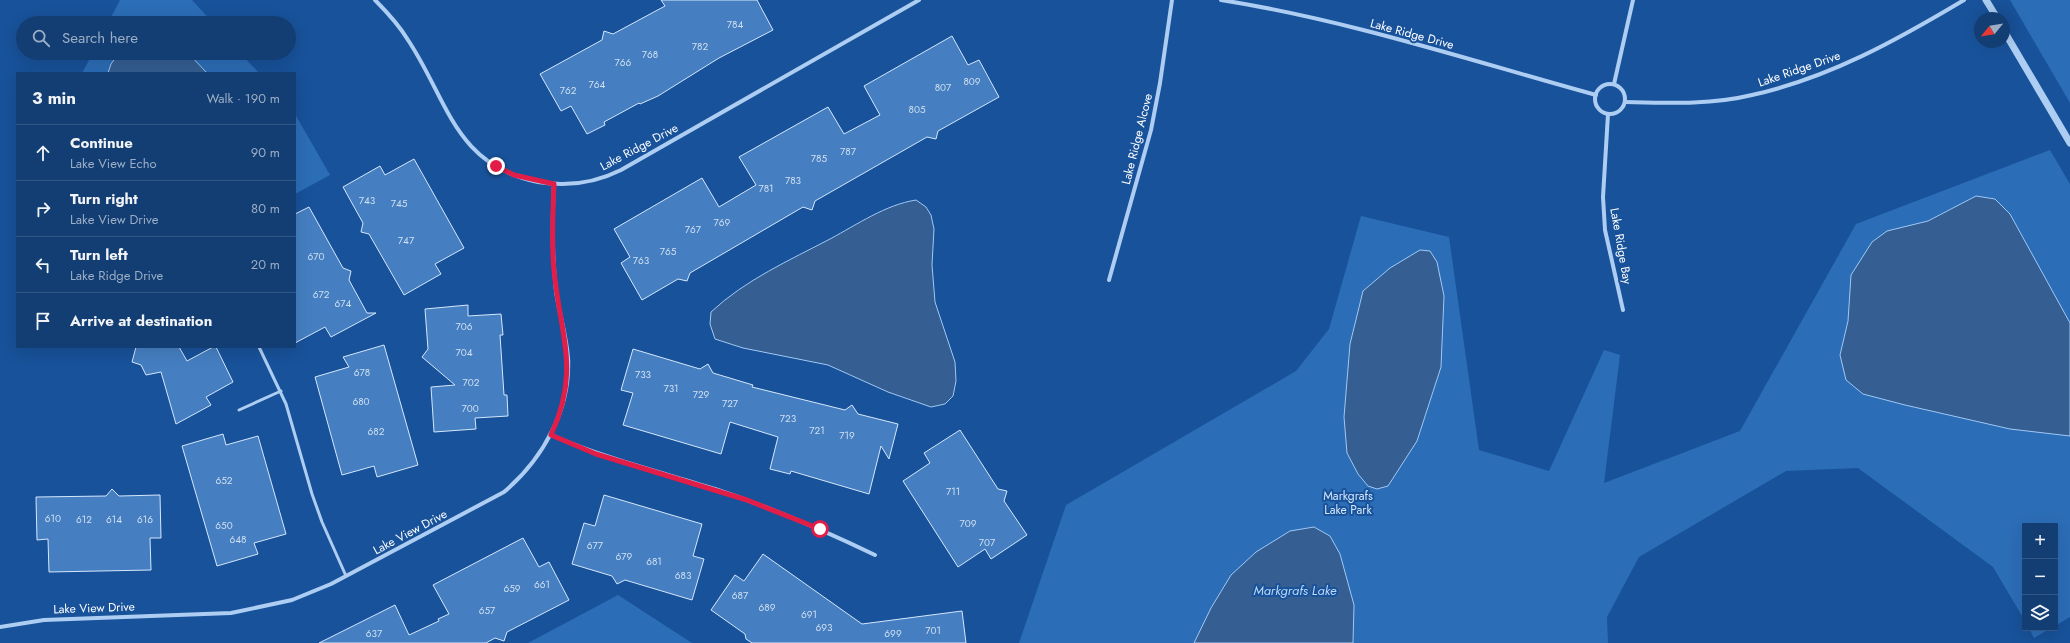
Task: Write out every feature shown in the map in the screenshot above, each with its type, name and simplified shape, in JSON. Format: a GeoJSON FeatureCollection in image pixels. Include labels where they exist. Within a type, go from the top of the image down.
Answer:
{"type":"FeatureCollection","features":[{"type":"Feature","properties":{"kind":"street","name":"Lake Ridge Drive"},"geometry":{"type":"LineString","coordinates":[[375,0],[408,39],[444,108],[466,141],[485,158],[505,170],[525,178],[554,184],[587,182],[605,177],[621,170],[919,0]]}},
{"type":"Feature","properties":{"kind":"street","name":"Lake Ridge Alcove"},"geometry":{"type":"LineString","coordinates":[[1110,280],[1151,130],[1160,83],[1172,0]]}},
{"type":"Feature","properties":{"kind":"street","name":"Lake Ridge Drive"},"geometry":{"type":"LineString","coordinates":[[1221,0],[1259,6],[1336,24],[1596,95]]}},
{"type":"Feature","properties":{"kind":"street"},"geometry":{"type":"LineString","coordinates":[[1614,84],[1633,0]]}},
{"type":"Feature","properties":{"kind":"street","name":"Lake Ridge Drive"},"geometry":{"type":"LineString","coordinates":[[1625,102],[1698,102],[1751,96],[1788,86],[1826,73],[1866,55],[1964,0]]}},
{"type":"Feature","properties":{"kind":"street"},"geometry":{"type":"LineString","coordinates":[[1986,0],[1993,12]]}},
{"type":"Feature","properties":{"kind":"street"},"geometry":{"type":"LineString","coordinates":[[2010,41],[2070,143]]}},
{"type":"Feature","properties":{"kind":"street"},"geometry":{"type":"LineString","coordinates":[[1614,84],[1623,92],[1625,102],[1618,113],[1608,114],[1600,110],[1597,106],[1596,95],[1600,88],[1604,85],[1614,84]]}},
{"type":"Feature","properties":{"kind":"street","name":"Lake Ridge Bay"},"geometry":{"type":"LineString","coordinates":[[1608,114],[1603,197],[1605,230],[1623,310]]}},
{"type":"Feature","properties":{"kind":"street","name":"Lake View Drive"},"geometry":{"type":"LineString","coordinates":[[0,627],[44,620],[237,612],[300,598],[346,576],[496,497],[512,485],[539,454],[551,435],[564,400],[568,376],[568,359],[554,265],[554,184]]}},
{"type":"Feature","properties":{"kind":"street"},"geometry":{"type":"LineString","coordinates":[[551,435],[596,454],[747,500],[806,523],[875,555]]}},
{"type":"Feature","properties":{"kind":"lane"},"geometry":{"type":"LineString","coordinates":[[259,348],[281,392],[291,418],[313,499],[346,576]]}},
{"type":"Feature","properties":{"kind":"lane"},"geometry":{"type":"LineString","coordinates":[[239,410],[281,392]]}},
{"type":"Feature","properties":{"kind":"green space"},"geometry":{"type":"Polygon","coordinates":[[[120,0],[192,0],[207,16],[112,16],[120,0]]]}},
{"type":"Feature","properties":{"kind":"green space"},"geometry":{"type":"Polygon","coordinates":[[[2010,0],[2070,0],[2070,103],[2010,0]]]}},
{"type":"Feature","properties":{"kind":"green space"},"geometry":{"type":"Polygon","coordinates":[[[89,60],[247,60],[258,72],[83,72],[89,60]]]}},
{"type":"Feature","properties":{"kind":"green space"},"geometry":{"type":"Polygon","coordinates":[[[296,116],[330,175],[296,193],[296,116]]]}},
{"type":"Feature","properties":{"kind":"green space","name":"Markgrafs Lake Park"},"geometry":{"type":"Polygon","coordinates":[[[2050,150],[2070,184],[2070,617],[2058,624],[2058,523],[2022,523],[2022,616],[1993,567],[1858,468],[1786,471],[1639,557],[1607,617],[1608,643],[1019,643],[1066,505],[1296,371],[1329,329],[1361,216],[1449,237],[1479,450],[1549,471],[1604,350],[1620,355],[1604,483],[1740,431],[1856,224],[2050,150]]]}},
{"type":"Feature","properties":{"kind":"green space"},"geometry":{"type":"Polygon","coordinates":[[[618,595],[692,643],[528,643],[618,595]]]}},
{"type":"Feature","properties":{"kind":"green space"},"geometry":{"type":"Polygon","coordinates":[[[2030,631],[2046,631],[2034,638],[2030,631]]]}},
{"type":"Feature","properties":{"kind":"water"},"geometry":{"type":"Polygon","coordinates":[[[114,60],[195,60],[206,72],[108,72],[114,60]]]}},
{"type":"Feature","properties":{"kind":"water"},"geometry":{"type":"Polygon","coordinates":[[[1976,196],[1995,199],[2010,214],[2070,323],[2070,436],[2010,429],[1905,405],[1863,394],[1846,380],[1840,355],[1848,321],[1851,275],[1872,242],[1887,231],[1928,221],[1976,196]]]}},
{"type":"Feature","properties":{"kind":"water"},"geometry":{"type":"Polygon","coordinates":[[[916,200],[926,207],[931,215],[934,229],[932,265],[935,302],[955,362],[956,381],[953,396],[945,404],[931,407],[888,392],[828,365],[743,348],[715,339],[710,324],[711,312],[738,290],[768,271],[872,216],[893,206],[916,200]]]}},
{"type":"Feature","properties":{"kind":"water"},"geometry":{"type":"Polygon","coordinates":[[[1420,250],[1430,251],[1437,262],[1444,296],[1441,367],[1417,441],[1388,486],[1377,489],[1368,486],[1358,474],[1347,453],[1344,417],[1350,344],[1363,291],[1390,268],[1420,250]]]}},
{"type":"Feature","properties":{"kind":"water","name":"Markgrafs Lake"},"geometry":{"type":"Polygon","coordinates":[[[1314,527],[1330,536],[1340,554],[1354,605],[1353,643],[1194,643],[1211,608],[1231,575],[1256,552],[1290,531],[1314,527]]]}},
{"type":"Feature","properties":{"kind":"building"},"geometry":{"type":"Polygon","coordinates":[[[661,0],[757,0],[773,30],[719,58],[658,96],[640,104],[639,103],[604,122],[605,125],[587,134],[571,106],[561,111],[540,74],[602,40],[604,31],[613,34],[665,6],[661,0]]]}},
{"type":"Feature","properties":{"kind":"building"},"geometry":{"type":"Polygon","coordinates":[[[952,36],[968,65],[979,60],[999,97],[938,131],[936,139],[927,137],[815,201],[812,210],[803,207],[690,273],[687,281],[678,279],[642,300],[621,263],[630,257],[614,229],[702,178],[719,207],[756,185],[739,157],[828,107],[844,134],[880,115],[864,86],[952,36]]]}},
{"type":"Feature","properties":{"kind":"building"},"geometry":{"type":"Polygon","coordinates":[[[414,159],[464,248],[435,264],[441,274],[404,295],[369,234],[361,232],[363,223],[343,187],[380,166],[385,175],[414,159]]]}},
{"type":"Feature","properties":{"kind":"building"},"geometry":{"type":"Polygon","coordinates":[[[309,207],[343,268],[351,271],[349,280],[367,313],[376,313],[331,337],[325,327],[296,342],[296,214],[309,207]]]}},
{"type":"Feature","properties":{"kind":"building"},"geometry":{"type":"Polygon","coordinates":[[[468,305],[468,316],[501,314],[503,335],[500,335],[504,395],[507,395],[508,416],[475,418],[476,429],[434,432],[431,387],[455,385],[422,357],[428,349],[425,309],[468,305]]]}},
{"type":"Feature","properties":{"kind":"building"},"geometry":{"type":"Polygon","coordinates":[[[384,345],[418,465],[377,477],[374,466],[342,475],[315,377],[349,367],[343,357],[384,345]]]}},
{"type":"Feature","properties":{"kind":"building"},"geometry":{"type":"Polygon","coordinates":[[[136,348],[180,348],[187,361],[211,348],[216,348],[233,382],[206,397],[211,405],[176,424],[161,372],[146,375],[141,365],[132,362],[136,348]]]}},
{"type":"Feature","properties":{"kind":"building"},"geometry":{"type":"Polygon","coordinates":[[[633,349],[700,369],[708,364],[713,373],[753,385],[752,387],[845,410],[852,405],[858,414],[898,424],[889,459],[881,446],[869,494],[791,471],[790,474],[770,469],[778,437],[730,422],[721,454],[623,425],[633,393],[621,390],[633,349]]]}},
{"type":"Feature","properties":{"kind":"building"},"geometry":{"type":"Polygon","coordinates":[[[960,430],[998,489],[1007,491],[1004,501],[1027,535],[991,559],[985,549],[958,567],[903,481],[930,463],[924,453],[960,430]]]}},
{"type":"Feature","properties":{"kind":"building"},"geometry":{"type":"Polygon","coordinates":[[[223,434],[226,445],[258,436],[286,534],[254,543],[258,554],[217,566],[182,446],[223,434]]]}},
{"type":"Feature","properties":{"kind":"building"},"geometry":{"type":"Polygon","coordinates":[[[112,489],[119,496],[160,495],[161,538],[150,538],[151,570],[49,572],[48,539],[37,540],[36,497],[106,496],[112,489]]]}},
{"type":"Feature","properties":{"kind":"building"},"geometry":{"type":"Polygon","coordinates":[[[604,495],[702,524],[693,556],[704,559],[692,600],[625,580],[617,584],[612,576],[572,564],[584,523],[595,526],[604,495]]]}},
{"type":"Feature","properties":{"kind":"building"},"geometry":{"type":"Polygon","coordinates":[[[523,538],[539,567],[549,562],[569,600],[507,632],[504,641],[495,638],[486,643],[319,643],[395,605],[409,635],[439,621],[438,619],[449,614],[433,585],[523,538]]]}},
{"type":"Feature","properties":{"kind":"building"},"geometry":{"type":"Polygon","coordinates":[[[763,554],[862,624],[962,611],[966,643],[752,643],[746,639],[745,634],[711,610],[735,575],[744,581],[763,554]]]}},
{"type":"Feature","properties":{"kind":"route"},"geometry":{"type":"LineString","coordinates":[[496,166],[514,175],[535,181],[554,184],[552,225],[554,270],[557,298],[566,342],[568,376],[563,405],[551,435],[596,454],[747,500],[820,529]]}}]}
